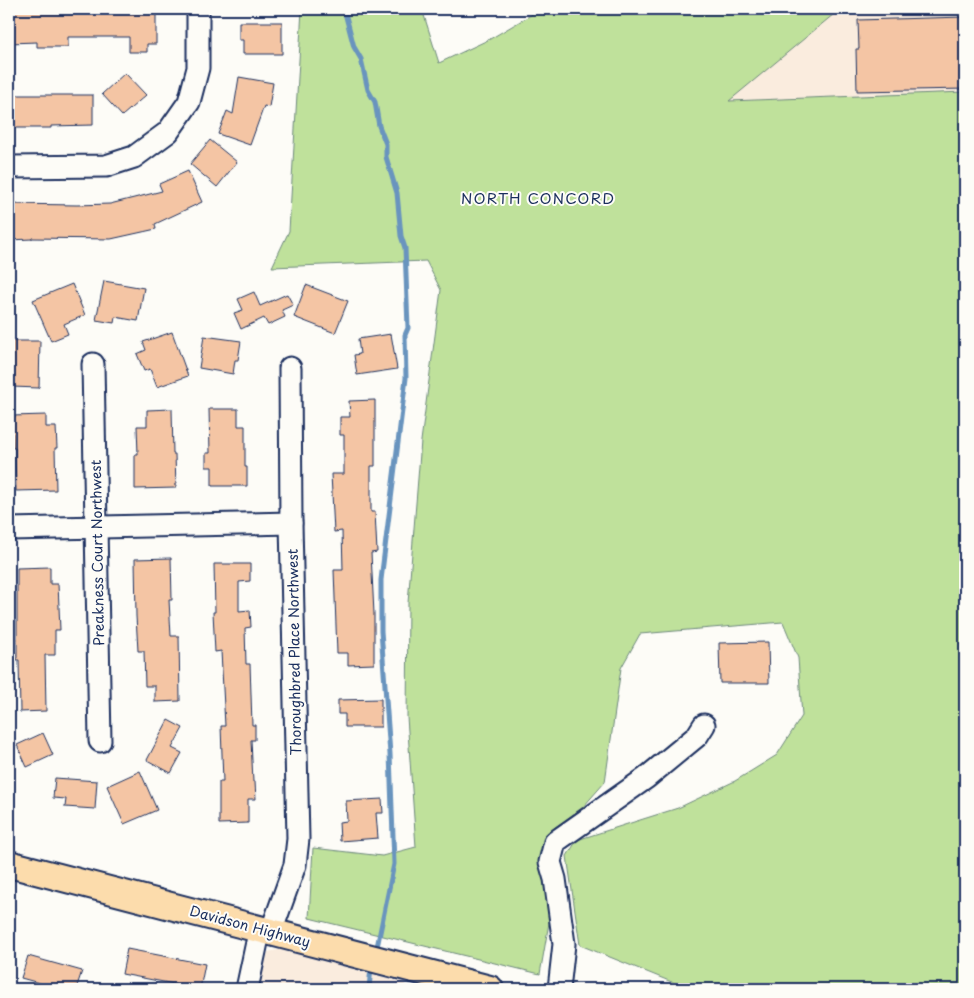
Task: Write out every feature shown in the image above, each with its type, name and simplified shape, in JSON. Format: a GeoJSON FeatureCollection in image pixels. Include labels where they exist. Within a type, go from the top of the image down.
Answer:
{"type":"FeatureCollection","features":[{"type":"Feature","properties":{"kind":"main road","name":"Davidson Highway"},"geometry":{"type":"LineString","coordinates":[[9,864],[490,989]]}},
{"type":"Feature","properties":{"kind":"street"},"geometry":{"type":"LineString","coordinates":[[9,167],[106,166],[134,157],[168,132],[189,102],[198,68],[198,9]]}},
{"type":"Feature","properties":{"kind":"street","name":"Preakness Court Northwest"},"geometry":{"type":"LineString","coordinates":[[93,364],[100,741]]}},
{"type":"Feature","properties":{"kind":"street","name":"Thoroughbred Place Northwest"},"geometry":{"type":"LineString","coordinates":[[247,989],[266,930],[295,865],[298,839],[291,524],[290,368]]}},
{"type":"Feature","properties":{"kind":"street"},"geometry":{"type":"LineString","coordinates":[[9,529],[291,524]]}},
{"type":"Feature","properties":{"kind":"street"},"geometry":{"type":"LineString","coordinates":[[559,989],[564,944],[555,879],[550,862],[555,842],[646,778],[697,736],[704,726]]}},
{"type":"Feature","properties":{"kind":"shaded area"},"geometry":{"type":"Polygon","coordinates":[[[840,9],[965,9],[965,92],[728,101],[840,9]]]}},
{"type":"Feature","properties":{"kind":"shaded area"},"geometry":{"type":"Polygon","coordinates":[[[285,948],[405,983],[404,989],[254,989],[256,979],[268,952],[285,948]]]}},
{"type":"Feature","properties":{"kind":"green space"},"geometry":{"type":"Polygon","coordinates":[[[302,9],[422,9],[439,63],[490,39],[541,9],[840,9],[729,101],[965,92],[965,822],[963,824],[962,852],[965,854],[965,989],[689,989],[580,945],[567,856],[577,840],[678,808],[735,781],[777,755],[802,716],[798,658],[783,622],[640,634],[621,668],[605,782],[583,807],[554,828],[544,842],[550,917],[540,974],[309,918],[313,848],[382,856],[416,847],[407,717],[408,603],[421,441],[441,290],[426,261],[272,267],[289,231],[302,9]]]}},
{"type":"Feature","properties":{"kind":"building"},"geometry":{"type":"Polygon","coordinates":[[[9,9],[145,9],[145,12],[156,11],[156,44],[147,44],[147,52],[129,52],[129,37],[68,37],[68,47],[37,47],[37,42],[9,43],[9,9]]]}},
{"type":"Feature","properties":{"kind":"building"},"geometry":{"type":"Polygon","coordinates":[[[965,17],[965,89],[857,91],[856,49],[859,49],[858,20],[965,17]]]}},
{"type":"Feature","properties":{"kind":"building"},"geometry":{"type":"Polygon","coordinates":[[[239,22],[282,22],[282,54],[243,54],[243,40],[239,40],[239,22]]]}},
{"type":"Feature","properties":{"kind":"building"},"geometry":{"type":"Polygon","coordinates":[[[125,73],[146,95],[122,116],[102,94],[125,73]]]}},
{"type":"Feature","properties":{"kind":"building"},"geometry":{"type":"Polygon","coordinates":[[[239,77],[273,83],[269,107],[264,106],[250,145],[218,134],[227,111],[233,114],[239,77]]]}},
{"type":"Feature","properties":{"kind":"building"},"geometry":{"type":"Polygon","coordinates":[[[9,95],[93,95],[93,125],[9,128],[9,95]]]}},
{"type":"Feature","properties":{"kind":"building"},"geometry":{"type":"Polygon","coordinates":[[[210,140],[237,162],[217,187],[190,164],[210,140]]]}},
{"type":"Feature","properties":{"kind":"building"},"geometry":{"type":"Polygon","coordinates":[[[188,171],[202,202],[155,224],[156,229],[111,239],[32,238],[9,240],[9,204],[110,204],[162,191],[159,184],[188,171]]]}},
{"type":"Feature","properties":{"kind":"building"},"geometry":{"type":"Polygon","coordinates":[[[104,281],[144,288],[138,321],[115,317],[114,323],[96,320],[104,281]]]}},
{"type":"Feature","properties":{"kind":"building"},"geometry":{"type":"Polygon","coordinates":[[[72,284],[85,315],[64,324],[68,334],[51,341],[33,300],[72,284]]]}},
{"type":"Feature","properties":{"kind":"building"},"geometry":{"type":"Polygon","coordinates":[[[306,285],[348,301],[335,333],[294,317],[306,285]]]}},
{"type":"Feature","properties":{"kind":"building"},"geometry":{"type":"Polygon","coordinates":[[[254,292],[260,306],[287,294],[293,305],[282,310],[285,317],[268,325],[264,318],[241,329],[234,313],[243,310],[238,299],[254,292]]]}},
{"type":"Feature","properties":{"kind":"building"},"geometry":{"type":"Polygon","coordinates":[[[172,332],[188,376],[157,387],[150,369],[144,371],[137,354],[146,350],[143,342],[172,332]]]}},
{"type":"Feature","properties":{"kind":"building"},"geometry":{"type":"Polygon","coordinates":[[[391,334],[397,369],[357,375],[354,355],[360,354],[358,339],[391,334]]]}},
{"type":"Feature","properties":{"kind":"building"},"geometry":{"type":"Polygon","coordinates":[[[204,336],[241,341],[238,360],[235,360],[233,374],[199,368],[204,336]]]}},
{"type":"Feature","properties":{"kind":"building"},"geometry":{"type":"Polygon","coordinates":[[[12,341],[40,341],[39,388],[12,387],[12,341]]]}},
{"type":"Feature","properties":{"kind":"building"},"geometry":{"type":"Polygon","coordinates":[[[375,400],[375,466],[371,466],[371,512],[375,512],[377,552],[371,553],[374,664],[348,665],[348,653],[337,653],[334,570],[343,570],[342,531],[334,532],[331,474],[344,474],[344,435],[340,435],[340,417],[350,417],[349,401],[375,400]]]}},
{"type":"Feature","properties":{"kind":"building"},"geometry":{"type":"Polygon","coordinates":[[[172,409],[176,488],[135,489],[135,454],[138,454],[137,426],[147,426],[147,410],[172,409]]]}},
{"type":"Feature","properties":{"kind":"building"},"geometry":{"type":"Polygon","coordinates":[[[209,409],[238,409],[238,426],[245,426],[247,486],[212,486],[212,467],[206,467],[206,453],[210,453],[209,409]]]}},
{"type":"Feature","properties":{"kind":"building"},"geometry":{"type":"Polygon","coordinates":[[[46,415],[46,427],[56,427],[56,490],[16,491],[12,416],[46,415]]]}},
{"type":"Feature","properties":{"kind":"building"},"geometry":{"type":"Polygon","coordinates":[[[171,558],[172,600],[169,600],[171,636],[179,636],[180,701],[155,702],[155,686],[145,686],[144,651],[138,651],[135,559],[171,558]]]}},
{"type":"Feature","properties":{"kind":"building"},"geometry":{"type":"Polygon","coordinates":[[[214,564],[250,564],[250,581],[239,582],[239,611],[250,610],[251,627],[245,628],[246,664],[250,664],[252,725],[255,725],[255,740],[251,740],[253,782],[255,782],[256,799],[248,799],[248,823],[219,824],[219,782],[223,782],[221,726],[225,726],[221,651],[215,652],[213,612],[215,612],[214,564]]]}},
{"type":"Feature","properties":{"kind":"building"},"geometry":{"type":"Polygon","coordinates":[[[50,567],[50,584],[58,584],[60,630],[55,630],[55,655],[45,655],[46,711],[20,712],[19,660],[17,660],[17,568],[50,567]]]}},
{"type":"Feature","properties":{"kind":"building"},"geometry":{"type":"Polygon","coordinates":[[[768,642],[769,683],[720,683],[719,643],[768,642]]]}},
{"type":"Feature","properties":{"kind":"building"},"geometry":{"type":"Polygon","coordinates":[[[381,699],[381,727],[345,727],[345,714],[338,714],[338,700],[381,699]]]}},
{"type":"Feature","properties":{"kind":"building"},"geometry":{"type":"Polygon","coordinates":[[[168,720],[183,728],[172,748],[182,753],[171,773],[147,760],[168,720]]]}},
{"type":"Feature","properties":{"kind":"building"},"geometry":{"type":"Polygon","coordinates":[[[43,733],[53,755],[27,767],[17,745],[43,733]]]}},
{"type":"Feature","properties":{"kind":"building"},"geometry":{"type":"Polygon","coordinates":[[[140,771],[157,810],[124,824],[107,786],[140,771]]]}},
{"type":"Feature","properties":{"kind":"building"},"geometry":{"type":"Polygon","coordinates":[[[55,778],[97,781],[95,809],[65,807],[66,799],[53,798],[55,778]]]}},
{"type":"Feature","properties":{"kind":"building"},"geometry":{"type":"Polygon","coordinates":[[[382,799],[383,813],[376,813],[378,838],[340,841],[339,822],[347,821],[346,801],[382,799]]]}},
{"type":"Feature","properties":{"kind":"building"},"geometry":{"type":"Polygon","coordinates":[[[127,949],[205,964],[200,989],[122,974],[127,949]]]}},
{"type":"Feature","properties":{"kind":"building"},"geometry":{"type":"Polygon","coordinates":[[[28,956],[82,971],[76,989],[61,989],[21,978],[28,956]]]}},
{"type":"Feature","properties":{"kind":"waterway"},"geometry":{"type":"LineString","coordinates":[[344,9],[354,47],[361,59],[368,90],[375,102],[379,126],[386,144],[386,157],[397,193],[401,236],[405,248],[408,328],[405,335],[406,378],[381,580],[381,631],[390,754],[394,864],[376,952]]}},
{"type":"Feature","properties":{"kind":"waterway"},"geometry":{"type":"LineString","coordinates":[[369,989],[371,967]]}},
{"type":"Feature","properties":{"kind":"district","name":"NORTH CONCORD"},"geometry":{"type":"Point","coordinates":[538,197]}}]}
